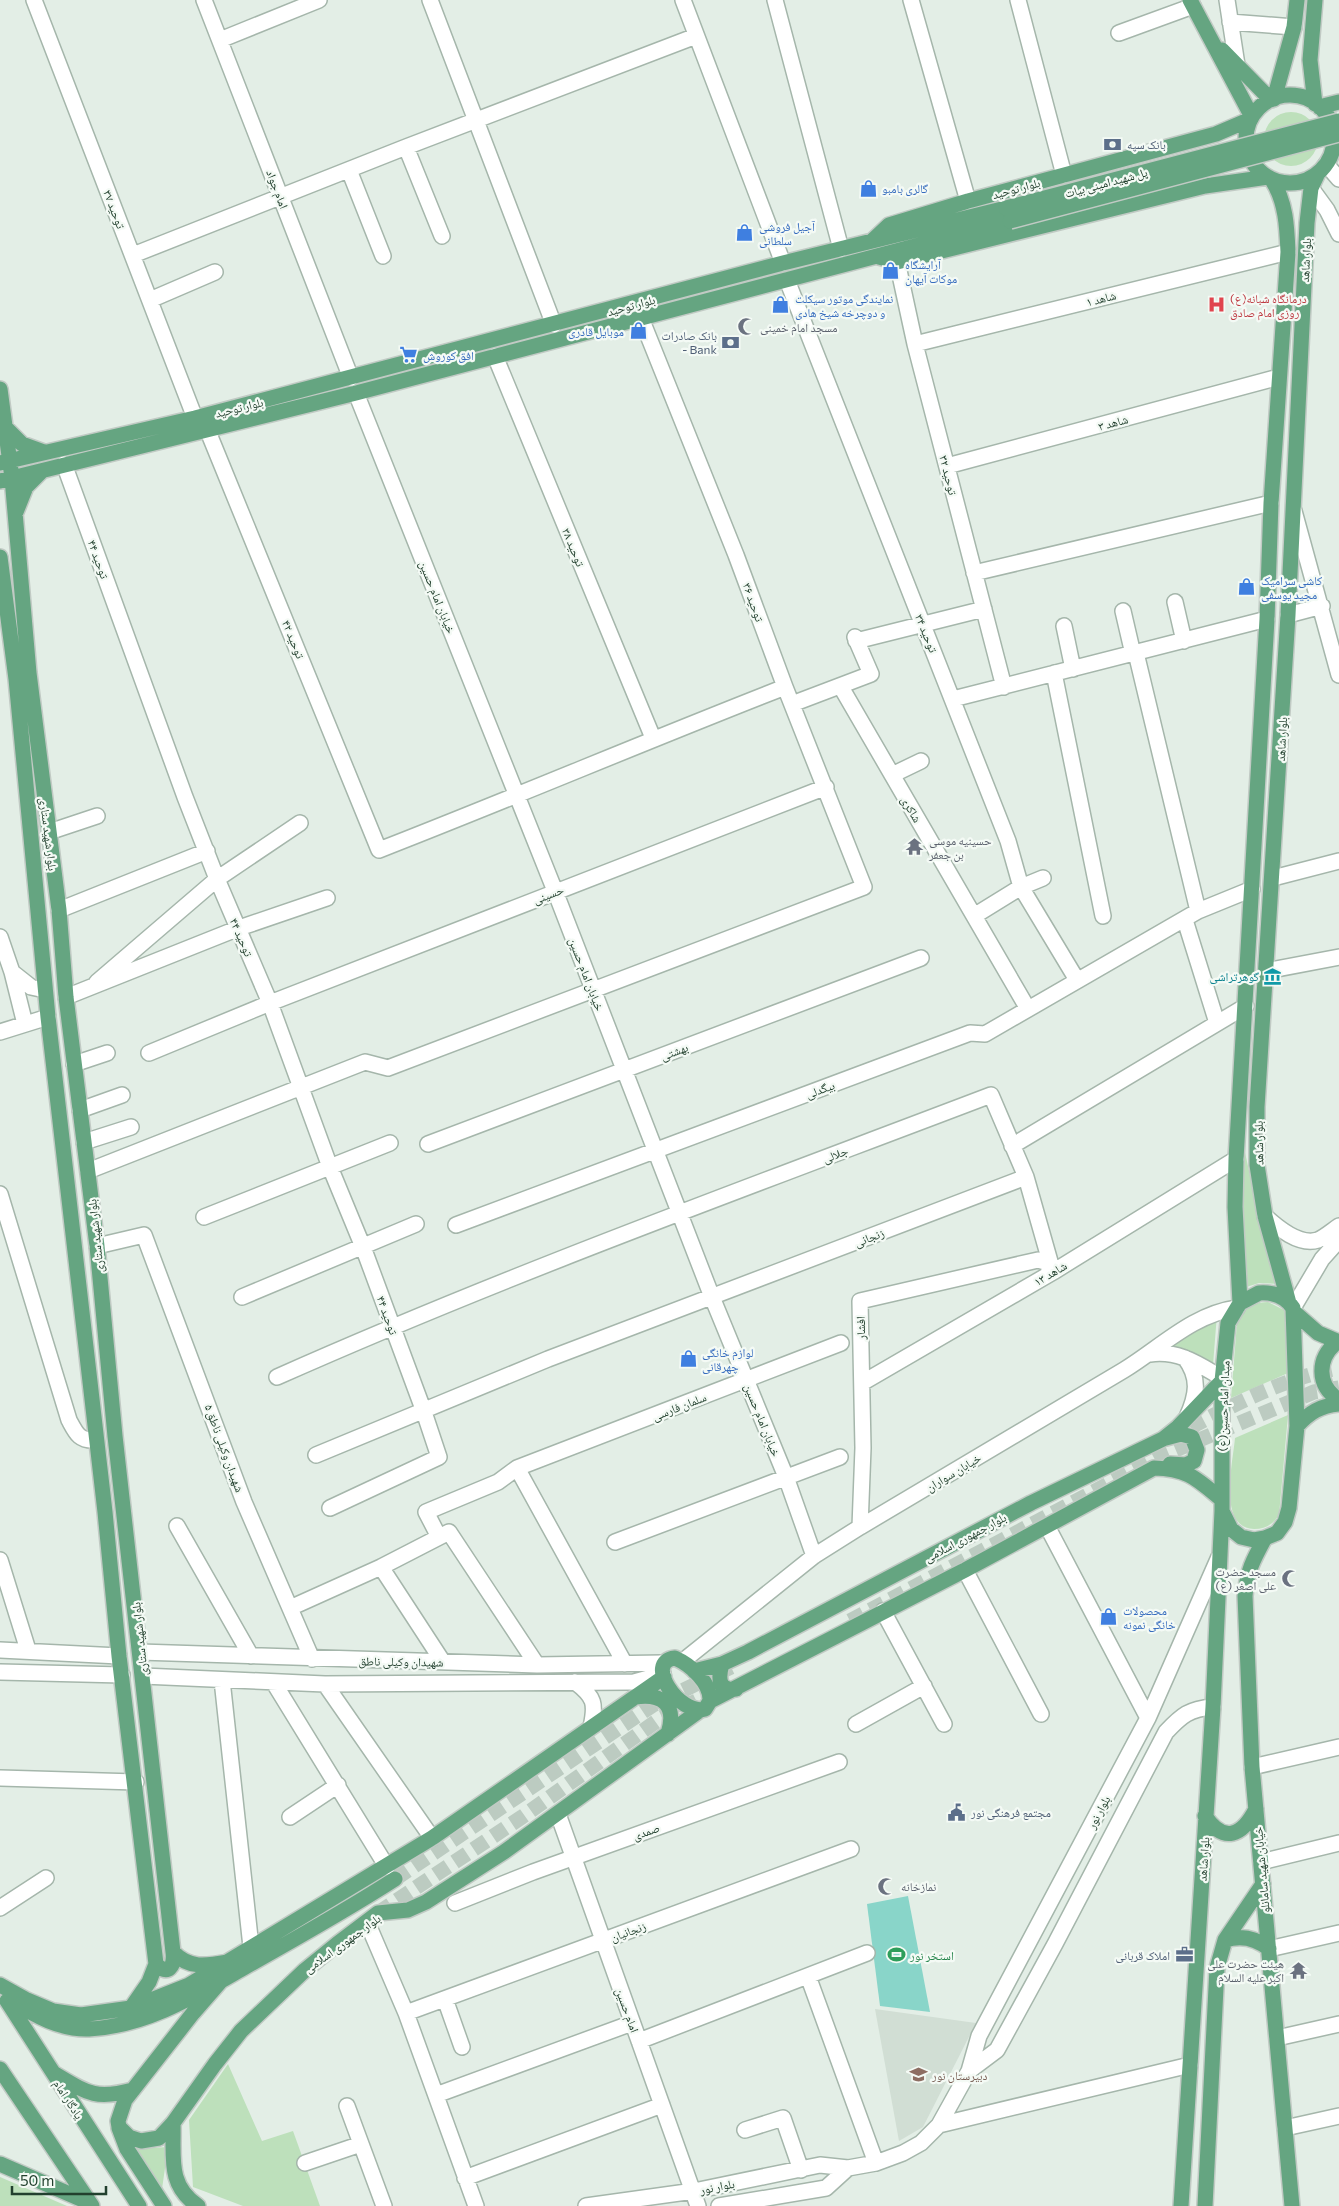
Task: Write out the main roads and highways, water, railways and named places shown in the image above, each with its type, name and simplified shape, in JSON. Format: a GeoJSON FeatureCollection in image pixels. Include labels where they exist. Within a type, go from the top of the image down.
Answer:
{"type":"FeatureCollection","features":[{"type":"Feature","properties":{"kind":"main road"},"geometry":{"type":"LineString","coordinates":[[1272,100],[1288,52],[1294,27],[1297,0]]}},
{"type":"Feature","properties":{"kind":"main road"},"geometry":{"type":"LineString","coordinates":[[1315,0],[1311,55],[1317,105]]}},
{"type":"Feature","properties":{"kind":"main road"},"geometry":{"type":"LineString","coordinates":[[1191,3],[1252,118]]}},
{"type":"Feature","properties":{"kind":"main road"},"geometry":{"type":"LineString","coordinates":[[1210,38],[1272,100]]}},
{"type":"Feature","properties":{"kind":"main road"},"geometry":{"type":"LineString","coordinates":[[1288,52],[1291,61],[1295,64],[1304,62],[1311,55]]}},
{"type":"Feature","properties":{"kind":"main road"},"geometry":{"type":"LineString","coordinates":[[896,257],[1205,186],[1270,178],[1292,183],[1301,182],[1328,162],[1334,135],[1326,115],[1317,105],[1302,97],[1293,96],[1272,100],[1258,110],[1252,118],[1246,139],[1247,151],[1258,170],[1270,178]]}},
{"type":"Feature","properties":{"kind":"main road"},"geometry":{"type":"LineString","coordinates":[[1317,105],[1339,102]]}},
{"type":"Feature","properties":{"kind":"main road","name":"بلوار توحید"},"geometry":{"type":"LineString","coordinates":[[4,462],[195,418],[872,241],[889,225],[968,200],[1216,134],[1252,118]]}},
{"type":"Feature","properties":{"kind":"main road","name":"پل شهید امینی بیات"},"geometry":{"type":"LineString","coordinates":[[896,257],[1008,215],[1339,121]]}},
{"type":"Feature","properties":{"kind":"main road","name":"پل شهید امینی بیات"},"geometry":{"type":"LineString","coordinates":[[872,241],[1008,215],[1339,134]]}},
{"type":"Feature","properties":{"kind":"main road"},"geometry":{"type":"LineString","coordinates":[[1194,140],[1206,148],[1211,158],[1212,169],[1205,186]]}},
{"type":"Feature","properties":{"kind":"main road","name":"بلوار شاهد"},"geometry":{"type":"LineString","coordinates":[[1292,1308],[1264,1216],[1257,1165],[1257,1107],[1273,878],[1308,219],[1311,188],[1328,162]]}},
{"type":"Feature","properties":{"kind":"main road","name":"بلوار شاهد"},"geometry":{"type":"LineString","coordinates":[[1238,1305],[1235,1207],[1236,1160],[1267,619],[1271,503],[1288,252],[1286,223],[1279,191],[1270,178]]}},
{"type":"Feature","properties":{"kind":"main road"},"geometry":{"type":"LineString","coordinates":[[1286,223],[1288,214],[1294,207],[1302,208],[1308,219]]}},
{"type":"Feature","properties":{"kind":"main road","name":"بلوار توحید"},"geometry":{"type":"LineString","coordinates":[[6,479],[356,393],[878,257],[896,257]]}},
{"type":"Feature","properties":{"kind":"main road","name":"بلوار شهید ستاری"},"geometry":{"type":"LineString","coordinates":[[0,397],[4,426],[4,462],[15,515],[29,673],[59,910],[66,997],[97,1246],[115,1436],[173,1952]]}},
{"type":"Feature","properties":{"kind":"main road"},"geometry":{"type":"LineString","coordinates":[[4,426],[22,444],[44,452]]}},
{"type":"Feature","properties":{"kind":"main road"},"geometry":{"type":"LineString","coordinates":[[15,515],[26,487],[44,470]]}},
{"type":"Feature","properties":{"kind":"main road","name":"بلوار شهید ستاری"},"geometry":{"type":"LineString","coordinates":[[0,557],[16,679],[45,990],[95,1440],[105,1512],[119,1656],[136,1782],[156,1964]]}},
{"type":"Feature","properties":{"kind":"main road"},"geometry":{"type":"LineString","coordinates":[[1238,1305],[1252,1296],[1266,1293],[1279,1296],[1314,1330],[1338,1342],[1329,1348],[1322,1359],[1321,1372],[1325,1386],[1331,1395],[1339,1400]]}},
{"type":"Feature","properties":{"kind":"main road","name":"میدان امام حسین(ع)"},"geometry":{"type":"LineString","coordinates":[[1222,1505],[1222,1379],[1228,1323],[1238,1305]]}},
{"type":"Feature","properties":{"kind":"main road"},"geometry":{"type":"LineString","coordinates":[[1154,1468],[1174,1468],[1186,1472],[1222,1505],[1231,1529],[1241,1537],[1254,1540],[1276,1533],[1281,1527],[1289,1508],[1297,1426],[1292,1308]]}},
{"type":"Feature","properties":{"kind":"main road","name":"بلوار جمهوری اسلامی"},"geometry":{"type":"LineString","coordinates":[[1,1990],[30,2013],[48,2021],[68,2027],[89,2029],[150,2017],[185,2003],[296,1940],[391,1873],[432,1838],[634,1697],[663,1672],[668,1659],[676,1658],[688,1666],[722,1664],[1031,1503],[1163,1439],[1187,1417],[1222,1379]]}},
{"type":"Feature","properties":{"kind":"main road"},"geometry":{"type":"LineString","coordinates":[[1297,1426],[1312,1411],[1320,1407],[1339,1404]]}},
{"type":"Feature","properties":{"kind":"main road"},"geometry":{"type":"LineString","coordinates":[[1154,1468],[1168,1464],[1186,1465],[1194,1461],[1197,1455],[1196,1442],[1192,1437],[1181,1434],[1163,1439]]}},
{"type":"Feature","properties":{"kind":"main road"},"geometry":{"type":"LineString","coordinates":[[95,1440],[115,1436]]}},
{"type":"Feature","properties":{"kind":"main road","name":"بلوار جمهوری اسلامی"},"geometry":{"type":"LineString","coordinates":[[119,2127],[129,2137],[141,2141],[159,2138],[173,2124],[214,2064],[242,2031],[305,1970],[372,1918],[408,1910],[426,1902],[558,1814],[704,1706],[965,1570],[1154,1468]]}},
{"type":"Feature","properties":{"kind":"main road","name":"بلوار شاهد"},"geometry":{"type":"LineString","coordinates":[[1181,2206],[1213,1707],[1222,1551],[1222,1505]]}},
{"type":"Feature","properties":{"kind":"main road","name":"خیابان شهید سامانلو"},"geometry":{"type":"LineString","coordinates":[[1265,1538],[1246,1576],[1245,1596],[1252,1767],[1292,2206]]}},
{"type":"Feature","properties":{"kind":"main road"},"geometry":{"type":"LineString","coordinates":[[722,1664],[718,1679],[720,1684],[730,1690],[736,1689]]}},
{"type":"Feature","properties":{"kind":"main road"},"geometry":{"type":"LineString","coordinates":[[663,1672],[673,1694],[682,1703],[704,1706],[708,1690],[688,1666]]}},
{"type":"Feature","properties":{"kind":"main road"},"geometry":{"type":"LineString","coordinates":[[634,1697],[646,1696],[663,1700],[670,1709],[672,1721],[668,1734]]}},
{"type":"Feature","properties":{"kind":"main road"},"geometry":{"type":"LineString","coordinates":[[1206,1816],[1214,1829],[1225,1834],[1241,1831],[1249,1824],[1256,1809]]}},
{"type":"Feature","properties":{"kind":"main road","name":"بلوار جمهوری اسلامی"},"geometry":{"type":"LineString","coordinates":[[1,1990],[53,2011],[81,2015],[131,2008],[189,1985],[251,1947],[391,1873]]}},
{"type":"Feature","properties":{"kind":"main road"},"geometry":{"type":"LineString","coordinates":[[1205,2206],[1217,1968],[1225,1940],[1263,1884]]}},
{"type":"Feature","properties":{"kind":"main road"},"geometry":{"type":"LineString","coordinates":[[1225,1940],[1238,1937],[1251,1939],[1268,1949]]}},
{"type":"Feature","properties":{"kind":"main road"},"geometry":{"type":"LineString","coordinates":[[173,1952],[187,1964],[206,1966],[228,1962]]}},
{"type":"Feature","properties":{"kind":"main road"},"geometry":{"type":"LineString","coordinates":[[156,1964],[160,1969],[167,1970],[172,1967],[174,1962],[173,1952]]}},
{"type":"Feature","properties":{"kind":"main road"},"geometry":{"type":"LineString","coordinates":[[131,2008],[149,1982],[156,1964]]}},
{"type":"Feature","properties":{"kind":"main road"},"geometry":{"type":"LineString","coordinates":[[164,2206],[127,2148],[119,2127],[119,2115],[129,2095],[193,2012],[220,1982]]}},
{"type":"Feature","properties":{"kind":"main road","name":"یادگار امام"},"geometry":{"type":"LineString","coordinates":[[1,1990],[139,2206]]}},
{"type":"Feature","properties":{"kind":"main road"},"geometry":{"type":"LineString","coordinates":[[0,2071],[92,2205]]}},
{"type":"Feature","properties":{"kind":"main road"},"geometry":{"type":"LineString","coordinates":[[51,2071],[96,2096],[129,2095]]}},
{"type":"Feature","properties":{"kind":"main road"},"geometry":{"type":"LineString","coordinates":[[173,2124],[176,2179],[181,2191],[198,2206]]}},
{"type":"Feature","properties":{"kind":"main road"},"geometry":{"type":"LineString","coordinates":[[0,2164],[92,2205]]}},
{"type":"Feature","properties":{"kind":"water","name":"استخر نور"},"geometry":{"type":"Polygon","coordinates":[[[908,1896],[930,2012],[880,2006],[867,1904],[908,1896]]]}},
{"type":"Feature","properties":{"kind":"tunnel"},"geometry":{"type":"LineString","coordinates":[[1170,1438],[1231,1406],[1273,1388],[1317,1373],[1339,1368]]}},
{"type":"Feature","properties":{"kind":"tunnel"},"geometry":{"type":"LineString","coordinates":[[850,1621],[1161,1456],[1314,1392],[1339,1388]]}},
{"type":"Feature","properties":{"kind":"tunnel"},"geometry":{"type":"LineString","coordinates":[[395,1879],[653,1705],[731,1667]]}},
{"type":"Feature","properties":{"kind":"tunnel"},"geometry":{"type":"LineString","coordinates":[[378,1913],[522,1817],[661,1718],[721,1689]]}},
{"type":"Feature","properties":{"kind":"place","name":"بانک سپه"},"geometry":{"type":"Point","coordinates":[1113,144]}},
{"type":"Feature","properties":{"kind":"place","name":"گالری بامبو"},"geometry":{"type":"Point","coordinates":[868,188]}},
{"type":"Feature","properties":{"kind":"place","name":"آجیل فروشی سلطانی"},"geometry":{"type":"Point","coordinates":[745,233]}},
{"type":"Feature","properties":{"kind":"place","name":"آرایشگاه موکات آیهان"},"geometry":{"type":"Point","coordinates":[891,271]}},
{"type":"Feature","properties":{"kind":"place","name":"نمایندگی موتور سیکلت و دوچرخه شیخ هادی"},"geometry":{"type":"Point","coordinates":[781,305]}},
{"type":"Feature","properties":{"kind":"place","name":"(ع)درمانگاه شبانه روزی امام صادق"},"geometry":{"type":"Point","coordinates":[1216,305]}},
{"type":"Feature","properties":{"kind":"place","name":"مسجد امام خمینی"},"geometry":{"type":"Point","coordinates":[746,327]}},
{"type":"Feature","properties":{"kind":"place","name":"موبایل قادری"},"geometry":{"type":"Point","coordinates":[638,331]}},
{"type":"Feature","properties":{"kind":"place","name":"بانک صادرات - Bank"},"geometry":{"type":"Point","coordinates":[731,342]}},
{"type":"Feature","properties":{"kind":"place","name":"افق کوروش"},"geometry":{"type":"Point","coordinates":[409,355]}},
{"type":"Feature","properties":{"kind":"place","name":"کاشی سرامیک مجید یوسفی"},"geometry":{"type":"Point","coordinates":[1247,587]}},
{"type":"Feature","properties":{"kind":"place","name":"حسینیه موسی بن جعفر"},"geometry":{"type":"Point","coordinates":[915,847]}},
{"type":"Feature","properties":{"kind":"place","name":"گوهرتراشی"},"geometry":{"type":"Point","coordinates":[1273,976]}},
{"type":"Feature","properties":{"kind":"place","name":"لوازم خانگی چهرقانی"},"geometry":{"type":"Point","coordinates":[688,1359]}},
{"type":"Feature","properties":{"kind":"place","name":"مسجد حضرت علی اصغر (ع)"},"geometry":{"type":"Point","coordinates":[1290,1578]}},
{"type":"Feature","properties":{"kind":"place","name":"محصولات خانگی نمونه"},"geometry":{"type":"Point","coordinates":[1109,1617]}},
{"type":"Feature","properties":{"kind":"place","name":"مجتمع فرهنگی نور"},"geometry":{"type":"Point","coordinates":[957,1812]}},
{"type":"Feature","properties":{"kind":"place","name":"نمازخانه"},"geometry":{"type":"Point","coordinates":[887,1886]}},
{"type":"Feature","properties":{"kind":"place","name":"استخر نور"},"geometry":{"type":"Point","coordinates":[896,1955]}},
{"type":"Feature","properties":{"kind":"place","name":"املاک قربانی"},"geometry":{"type":"Point","coordinates":[1184,1955]}},
{"type":"Feature","properties":{"kind":"place","name":"هیئت حضرت علی اکبر علیه السلام"},"geometry":{"type":"Point","coordinates":[1298,1970]}},
{"type":"Feature","properties":{"kind":"place","name":"دبیرستان نور"},"geometry":{"type":"Point","coordinates":[918,2075]}}]}
